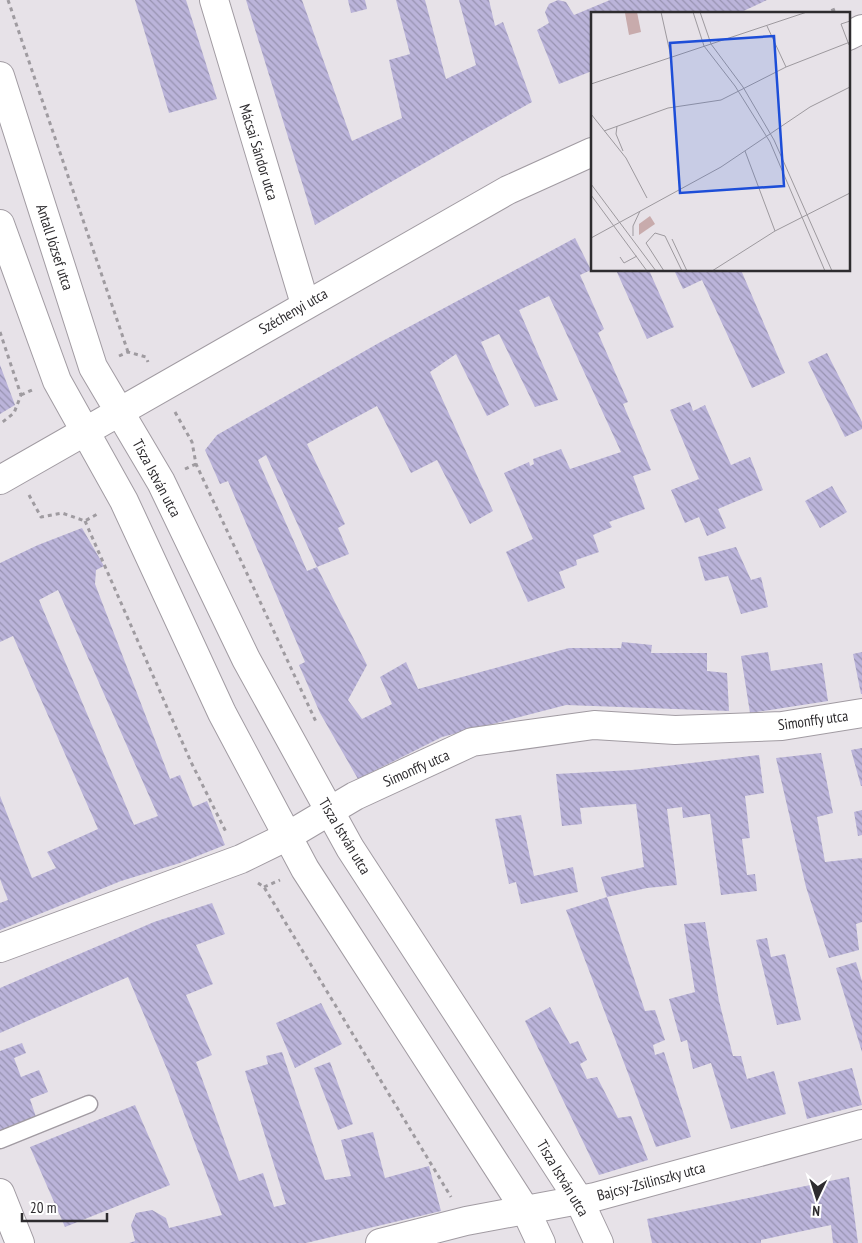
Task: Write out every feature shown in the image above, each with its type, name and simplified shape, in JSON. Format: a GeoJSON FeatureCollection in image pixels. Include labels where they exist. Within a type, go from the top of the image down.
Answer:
{"type":"FeatureCollection","features":[{"type":"Feature","properties":{"kind":"street","name":"Mácsai Sándor utca"},"geometry":{"type":"LineString","coordinates":[[214,0],[305,304]]}},
{"type":"Feature","properties":{"kind":"street"},"geometry":{"type":"LineString","coordinates":[[850,35],[862,29]]}},
{"type":"Feature","properties":{"kind":"street","name":"Antall József utca"},"geometry":{"type":"LineString","coordinates":[[0,76],[94,367],[121,412]]}},
{"type":"Feature","properties":{"kind":"street","name":"Széchenyi utca"},"geometry":{"type":"LineString","coordinates":[[0,480],[87,432],[305,304],[508,190],[591,152]]}},
{"type":"Feature","properties":{"kind":"street"},"geometry":{"type":"LineString","coordinates":[[0,224],[57,381],[124,500],[222,713],[286,837],[526,1211],[541,1243]]}},
{"type":"Feature","properties":{"kind":"street","name":"Tisza István utca"},"geometry":{"type":"LineString","coordinates":[[121,412],[161,482],[246,659],[329,812],[350,848],[579,1200],[599,1243]]}},
{"type":"Feature","properties":{"kind":"street","name":"Simonffy utca"},"geometry":{"type":"LineString","coordinates":[[0,948],[241,859],[286,837],[355,796],[472,742],[594,725],[675,730],[782,726],[862,713]]}},
{"type":"Feature","properties":{"kind":"street","name":"Bajcsy-Zsilinszky utca"},"geometry":{"type":"LineString","coordinates":[[380,1243],[466,1221],[579,1200],[862,1124]]}},
{"type":"Feature","properties":{"kind":"street"},"geometry":{"type":"LineString","coordinates":[[0,1193],[20,1243]]}},
{"type":"Feature","properties":{"kind":"lane"},"geometry":{"type":"LineString","coordinates":[[0,1140],[89,1104]]}},
{"type":"Feature","properties":{"kind":"path"},"geometry":{"type":"LineString","coordinates":[[8,0],[128,352],[146,356]]}},
{"type":"Feature","properties":{"kind":"path"},"geometry":{"type":"LineString","coordinates":[[0,332],[21,395],[14,413],[0,424]]}},
{"type":"Feature","properties":{"kind":"path"},"geometry":{"type":"LineString","coordinates":[[192,442],[196,464],[320,732]]}},
{"type":"Feature","properties":{"kind":"path"},"geometry":{"type":"LineString","coordinates":[[41,517],[62,513],[85,521],[191,762],[229,838]]}},
{"type":"Feature","properties":{"kind":"path"},"geometry":{"type":"LineString","coordinates":[[252,879],[264,887],[452,1198]]}},
{"type":"Feature","properties":{"kind":"building"},"geometry":{"type":"Polygon","coordinates":[[[135,0],[186,0],[217,99],[169,113],[135,0]]]}},
{"type":"Feature","properties":{"kind":"building"},"geometry":{"type":"Polygon","coordinates":[[[246,0],[302,0],[352,141],[402,118],[389,60],[410,54],[396,0],[425,0],[446,79],[476,65],[459,0],[489,0],[495,26],[503,22],[532,102],[315,225],[246,0]]]}},
{"type":"Feature","properties":{"kind":"building"},"geometry":{"type":"Polygon","coordinates":[[[348,0],[365,0],[367,9],[351,13],[348,0]]]}},
{"type":"Feature","properties":{"kind":"building"},"geometry":{"type":"Polygon","coordinates":[[[558,0],[566,2],[574,15],[610,0],[767,0],[741,12],[591,12],[591,71],[559,84],[537,30],[549,23],[545,12],[549,4],[558,0]]]}},
{"type":"Feature","properties":{"kind":"building"},"geometry":{"type":"Polygon","coordinates":[[[575,238],[591,270],[580,275],[604,329],[598,333],[628,402],[623,404],[651,470],[633,476],[645,509],[609,522],[612,527],[593,535],[599,552],[576,560],[577,565],[559,572],[565,588],[528,602],[506,552],[533,539],[504,473],[529,462],[530,466],[534,464],[533,459],[561,449],[570,469],[621,452],[549,296],[519,310],[558,400],[535,407],[499,334],[481,342],[509,405],[487,416],[456,354],[430,372],[493,511],[470,524],[437,460],[411,473],[377,406],[307,444],[345,524],[338,528],[349,554],[317,567],[367,665],[348,700],[362,719],[392,704],[380,677],[406,662],[418,689],[569,648],[621,648],[622,642],[652,645],[651,653],[707,653],[707,671],[727,673],[729,711],[566,705],[442,737],[358,779],[320,713],[299,665],[305,662],[228,481],[220,484],[205,450],[217,435],[377,344],[575,238]],[[266,455],[258,460],[307,571],[317,567],[266,455]]]}},
{"type":"Feature","properties":{"kind":"building"},"geometry":{"type":"Polygon","coordinates":[[[616,271],[649,271],[674,327],[647,339],[616,271]]]}},
{"type":"Feature","properties":{"kind":"building"},"geometry":{"type":"Polygon","coordinates":[[[674,271],[741,271],[785,373],[752,388],[702,280],[683,289],[674,271]]]}},
{"type":"Feature","properties":{"kind":"building"},"geometry":{"type":"Polygon","coordinates":[[[827,353],[862,422],[862,429],[845,437],[808,362],[827,353]]]}},
{"type":"Feature","properties":{"kind":"building"},"geometry":{"type":"Polygon","coordinates":[[[0,365],[15,405],[0,414],[0,365]]]}},
{"type":"Feature","properties":{"kind":"building"},"geometry":{"type":"Polygon","coordinates":[[[690,402],[693,411],[705,405],[731,465],[750,457],[763,490],[718,509],[726,528],[707,536],[699,517],[685,523],[671,490],[699,479],[670,410],[690,402]]]}},
{"type":"Feature","properties":{"kind":"building"},"geometry":{"type":"Polygon","coordinates":[[[832,486],[847,512],[820,528],[805,501],[832,486]]]}},
{"type":"Feature","properties":{"kind":"building"},"geometry":{"type":"Polygon","coordinates":[[[82,528],[104,566],[96,570],[95,584],[170,779],[180,775],[193,807],[207,801],[225,845],[180,863],[121,881],[0,930],[0,903],[8,900],[0,879],[0,796],[32,878],[56,868],[47,852],[98,829],[13,636],[0,642],[0,563],[38,545],[82,528]],[[58,590],[39,600],[134,825],[158,816],[58,590]]]}},
{"type":"Feature","properties":{"kind":"building"},"geometry":{"type":"Polygon","coordinates":[[[736,547],[751,580],[761,577],[768,607],[741,614],[728,576],[705,581],[698,557],[736,547]]]}},
{"type":"Feature","properties":{"kind":"building"},"geometry":{"type":"Polygon","coordinates":[[[768,652],[771,671],[822,663],[828,701],[750,713],[741,656],[768,652]]]}},
{"type":"Feature","properties":{"kind":"building"},"geometry":{"type":"Polygon","coordinates":[[[862,652],[862,694],[861,694],[853,654],[862,652]]]}},
{"type":"Feature","properties":{"kind":"building"},"geometry":{"type":"Polygon","coordinates":[[[862,748],[862,786],[861,786],[851,750],[862,748]]]}},
{"type":"Feature","properties":{"kind":"building"},"geometry":{"type":"Polygon","coordinates":[[[821,753],[833,813],[817,817],[825,862],[862,858],[862,922],[856,924],[859,950],[829,958],[806,887],[776,758],[821,753]]]}},
{"type":"Feature","properties":{"kind":"building"},"geometry":{"type":"Polygon","coordinates":[[[759,755],[764,793],[745,796],[750,838],[742,839],[747,875],[755,874],[757,891],[721,895],[710,814],[683,818],[682,807],[667,809],[677,885],[647,888],[607,897],[601,877],[644,867],[636,804],[580,808],[582,824],[562,826],[556,774],[632,770],[759,755]]]}},
{"type":"Feature","properties":{"kind":"building"},"geometry":{"type":"Polygon","coordinates":[[[862,810],[862,835],[858,836],[854,812],[862,810]]]}},
{"type":"Feature","properties":{"kind":"building"},"geometry":{"type":"Polygon","coordinates":[[[521,815],[534,876],[573,867],[578,892],[521,904],[516,882],[509,884],[495,819],[521,815]]]}},
{"type":"Feature","properties":{"kind":"building"},"geometry":{"type":"Polygon","coordinates":[[[607,897],[645,1011],[655,1010],[665,1040],[653,1045],[655,1055],[664,1052],[691,1137],[656,1147],[566,910],[607,897]]]}},
{"type":"Feature","properties":{"kind":"building"},"geometry":{"type":"Polygon","coordinates":[[[212,903],[225,934],[196,945],[213,984],[186,995],[212,1055],[196,1062],[239,1181],[263,1173],[274,1207],[286,1204],[245,1071],[268,1064],[266,1056],[282,1052],[325,1180],[351,1176],[341,1140],[373,1132],[385,1178],[429,1166],[441,1211],[306,1243],[129,1243],[135,1241],[131,1225],[136,1213],[152,1210],[166,1218],[169,1228],[222,1215],[169,1074],[128,977],[0,1033],[0,988],[154,922],[212,903]]]}},
{"type":"Feature","properties":{"kind":"building"},"geometry":{"type":"Polygon","coordinates":[[[705,922],[719,1001],[733,1056],[741,1056],[747,1079],[774,1071],[786,1114],[731,1129],[711,1063],[693,1069],[687,1040],[681,1042],[669,999],[695,992],[684,924],[705,922]]]}},
{"type":"Feature","properties":{"kind":"building"},"geometry":{"type":"Polygon","coordinates":[[[767,938],[771,957],[785,954],[801,1020],[777,1025],[756,940],[767,938]]]}},
{"type":"Feature","properties":{"kind":"building"},"geometry":{"type":"Polygon","coordinates":[[[856,962],[862,981],[862,1052],[836,968],[856,962]]]}},
{"type":"Feature","properties":{"kind":"building"},"geometry":{"type":"Polygon","coordinates":[[[321,1003],[342,1044],[295,1068],[276,1023],[321,1003]]]}},
{"type":"Feature","properties":{"kind":"building"},"geometry":{"type":"Polygon","coordinates":[[[550,1007],[570,1044],[578,1041],[587,1060],[580,1064],[587,1079],[597,1077],[618,1118],[631,1116],[648,1160],[599,1175],[525,1021],[550,1007]]]}},
{"type":"Feature","properties":{"kind":"building"},"geometry":{"type":"Polygon","coordinates":[[[22,1043],[26,1053],[14,1058],[21,1077],[39,1070],[48,1092],[30,1099],[36,1117],[0,1132],[0,1051],[22,1043]]]}},
{"type":"Feature","properties":{"kind":"building"},"geometry":{"type":"Polygon","coordinates":[[[330,1062],[353,1124],[338,1130],[314,1068],[330,1062]]]}},
{"type":"Feature","properties":{"kind":"building"},"geometry":{"type":"Polygon","coordinates":[[[852,1068],[862,1105],[807,1119],[798,1082],[852,1068]]]}},
{"type":"Feature","properties":{"kind":"building"},"geometry":{"type":"Polygon","coordinates":[[[135,1105],[170,1185],[65,1227],[30,1147],[135,1105]]]}},
{"type":"Feature","properties":{"kind":"building"},"geometry":{"type":"Polygon","coordinates":[[[849,1177],[858,1243],[833,1243],[831,1225],[761,1240],[761,1243],[652,1243],[647,1219],[849,1177]]]}}]}
